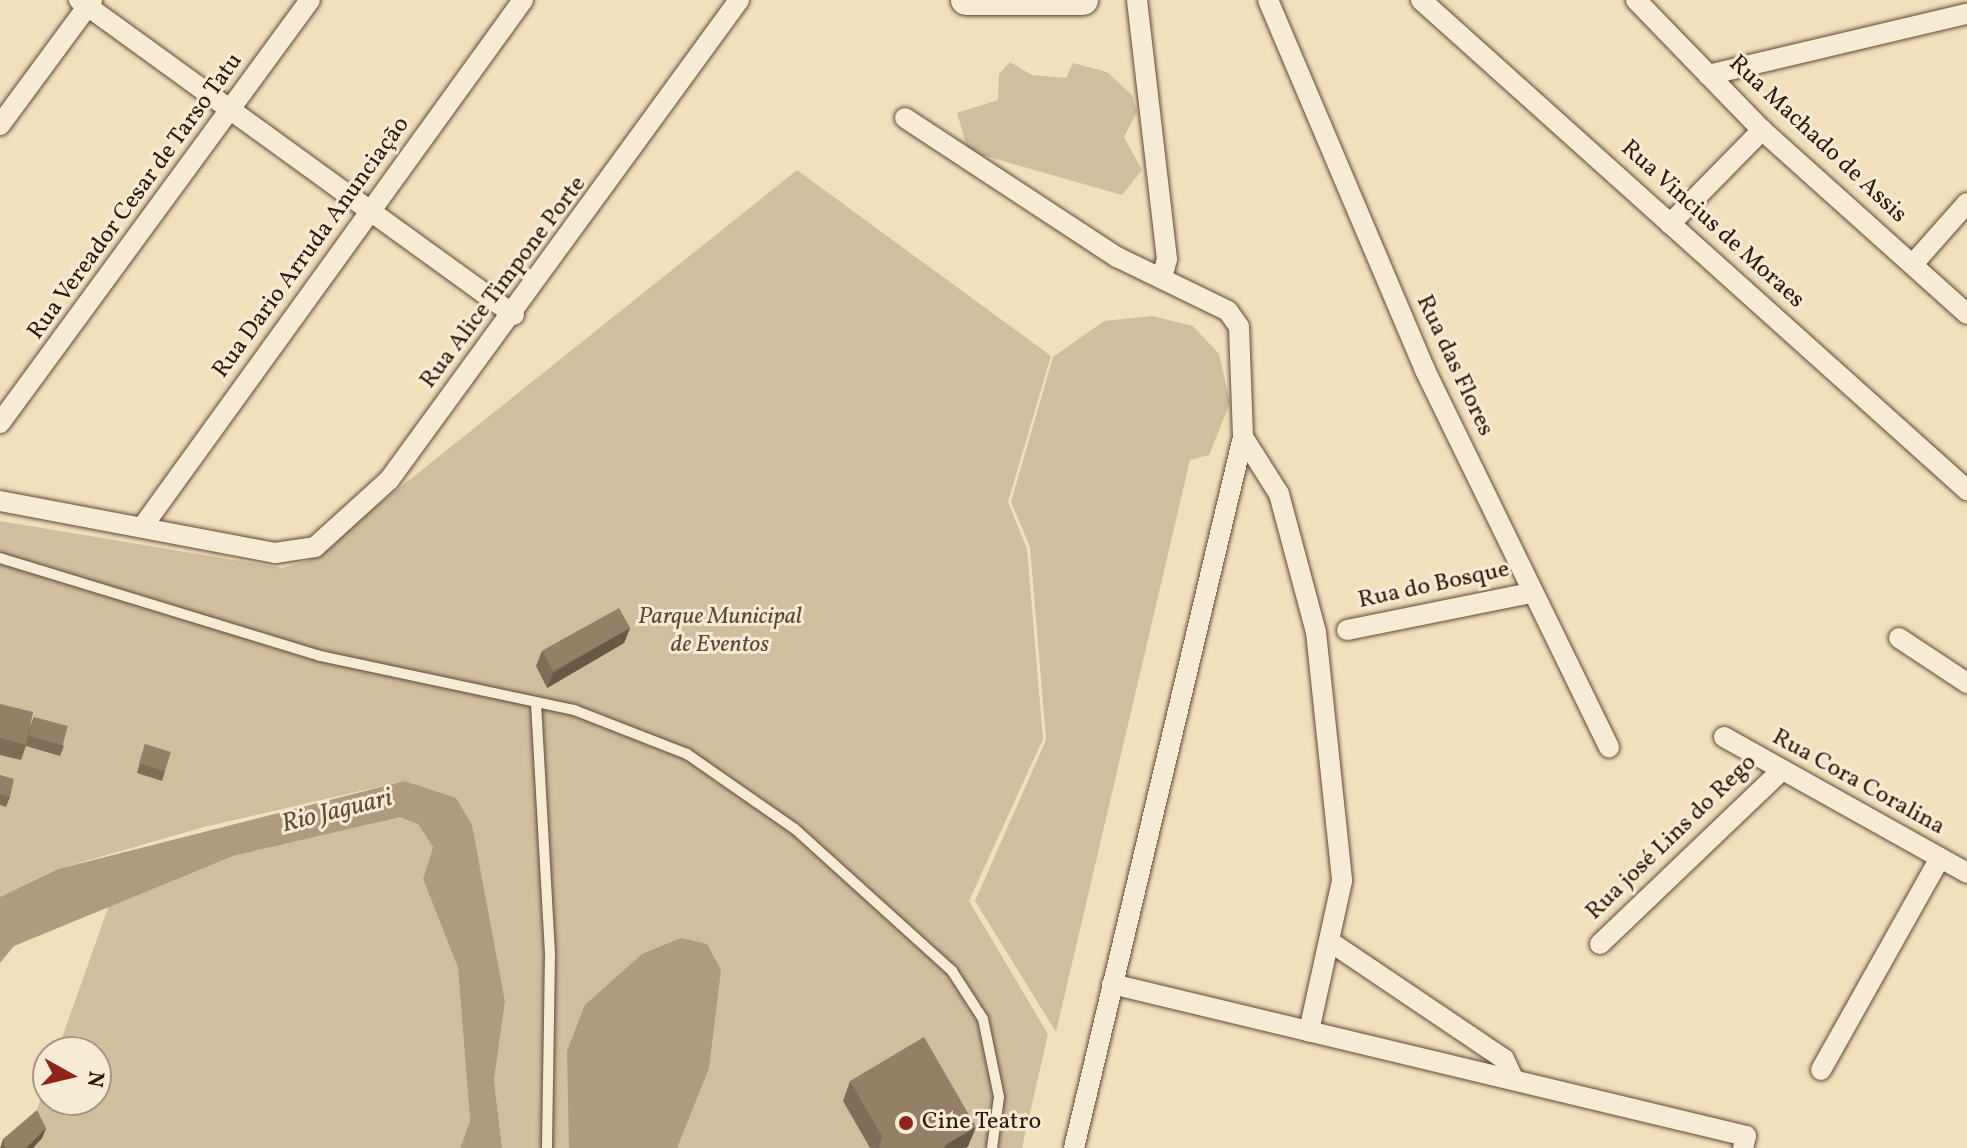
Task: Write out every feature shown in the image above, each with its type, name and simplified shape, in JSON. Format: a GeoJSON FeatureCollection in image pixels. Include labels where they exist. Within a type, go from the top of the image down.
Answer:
{"type":"FeatureCollection","features":[{"type":"Feature","properties":{"kind":"street","name":"Rua Vereador Cesar de Tarso Tatu"},"geometry":{"type":"LineString","coordinates":[[0,423],[231,116],[310,0]]}},
{"type":"Feature","properties":{"kind":"street","name":"Rua Dario Arruda Anunciação"},"geometry":{"type":"LineString","coordinates":[[143,526],[523,0]]}},
{"type":"Feature","properties":{"kind":"street","name":"Rua Alice Timpone Porte"},"geometry":{"type":"LineString","coordinates":[[143,526],[275,553],[315,547],[358,512],[514,315],[739,0]]}},
{"type":"Feature","properties":{"kind":"street"},"geometry":{"type":"LineString","coordinates":[[966,0],[1083,0]]}},
{"type":"Feature","properties":{"kind":"street"},"geometry":{"type":"LineString","coordinates":[[1137,0],[1167,259],[1162,278]]}},
{"type":"Feature","properties":{"kind":"street","name":"Rua das Flores"},"geometry":{"type":"LineString","coordinates":[[1268,0],[1425,370],[1609,748]]}},
{"type":"Feature","properties":{"kind":"street","name":"Rua Vincius de Moraes"},"geometry":{"type":"LineString","coordinates":[[1421,0],[1967,490]]}},
{"type":"Feature","properties":{"kind":"street","name":"Rua Machado de Assis"},"geometry":{"type":"LineString","coordinates":[[1636,0],[1762,130],[1967,314]]}},
{"type":"Feature","properties":{"kind":"street"},"geometry":{"type":"LineString","coordinates":[[0,125],[86,2],[231,116],[514,315]]}},
{"type":"Feature","properties":{"kind":"street"},"geometry":{"type":"LineString","coordinates":[[1708,75],[1967,14]]}},
{"type":"Feature","properties":{"kind":"street"},"geometry":{"type":"LineString","coordinates":[[905,118],[1117,257],[1228,311],[1239,327],[1243,437],[1074,1148]]}},
{"type":"Feature","properties":{"kind":"street"},"geometry":{"type":"LineString","coordinates":[[1670,224],[1762,130]]}},
{"type":"Feature","properties":{"kind":"street"},"geometry":{"type":"LineString","coordinates":[[1913,264],[1967,203]]}},
{"type":"Feature","properties":{"kind":"street"},"geometry":{"type":"LineString","coordinates":[[1243,437],[1279,494],[1316,632],[1342,881],[1332,943],[1309,1031]]}},
{"type":"Feature","properties":{"kind":"street"},"geometry":{"type":"LineString","coordinates":[[0,501],[143,526]]}},
{"type":"Feature","properties":{"kind":"street","name":"Rua do Bosque"},"geometry":{"type":"LineString","coordinates":[[1347,630],[1531,593]]}},
{"type":"Feature","properties":{"kind":"street"},"geometry":{"type":"LineString","coordinates":[[1899,638],[1967,683]]}},
{"type":"Feature","properties":{"kind":"street","name":"Rua Cora Coralina"},"geometry":{"type":"LineString","coordinates":[[1724,737],[1967,873]]}},
{"type":"Feature","properties":{"kind":"street","name":"Rua josé Lins do Rego"},"geometry":{"type":"LineString","coordinates":[[1600,944],[1781,771]]}},
{"type":"Feature","properties":{"kind":"street"},"geometry":{"type":"LineString","coordinates":[[1821,1070],[1940,858]]}},
{"type":"Feature","properties":{"kind":"street"},"geometry":{"type":"LineString","coordinates":[[1332,943],[1504,1059],[1514,1080]]}},
{"type":"Feature","properties":{"kind":"street"},"geometry":{"type":"LineString","coordinates":[[1112,984],[1746,1136],[1743,1148]]}},
{"type":"Feature","properties":{"kind":"lane"},"geometry":{"type":"LineString","coordinates":[[0,558],[320,656],[536,703],[651,734],[687,754],[795,829],[942,961],[983,1019],[999,1097],[992,1148]]}},
{"type":"Feature","properties":{"kind":"lane"},"geometry":{"type":"LineString","coordinates":[[536,703],[550,954],[547,1148]]}},
{"type":"Feature","properties":{"kind":"green space"},"geometry":{"type":"Polygon","coordinates":[[[1010,62],[1032,75],[1066,78],[1073,63],[1107,72],[1132,95],[1137,112],[1124,137],[1142,170],[1122,195],[968,151],[957,113],[998,100],[999,74],[1010,62]]]}},
{"type":"Feature","properties":{"kind":"green space","name":"Parque Municipal de Eventos"},"geometry":{"type":"Polygon","coordinates":[[[797,170],[1051,356],[1008,502],[1027,549],[1043,739],[969,901],[1048,1034],[1022,1148],[502,1148],[494,1080],[505,1002],[404,781],[204,827],[58,869],[0,897],[0,521],[282,568],[308,561],[797,170]]]}},
{"type":"Feature","properties":{"kind":"green space"},"geometry":{"type":"Polygon","coordinates":[[[1152,316],[1193,326],[1219,354],[1230,403],[1209,455],[1190,460],[1056,1032],[975,901],[1046,740],[1030,547],[1011,502],[1053,357],[1104,321],[1152,316]]]}},
{"type":"Feature","properties":{"kind":"green space"},"geometry":{"type":"Polygon","coordinates":[[[400,816],[418,824],[433,847],[423,879],[458,968],[470,1121],[460,1148],[23,1148],[35,1116],[112,1116],[112,1036],[63,1036],[109,905],[233,856],[400,816]]]}},
{"type":"Feature","properties":{"kind":"water","name":"Rio Jaguari"},"geometry":{"type":"Polygon","coordinates":[[[404,781],[456,798],[472,825],[505,1002],[494,1080],[502,1148],[460,1148],[470,1121],[458,968],[423,879],[433,847],[418,824],[400,817],[233,856],[14,946],[0,963],[0,897],[58,869],[404,781]]]}},
{"type":"Feature","properties":{"kind":"water"},"geometry":{"type":"Polygon","coordinates":[[[681,938],[707,944],[721,970],[709,1068],[677,1148],[569,1148],[567,1051],[585,1005],[642,954],[681,938]]]}},
{"type":"Feature","properties":{"kind":"building"},"geometry":{"type":"Polygon","coordinates":[[[619,608],[630,628],[553,671],[542,651],[619,608]]]}},
{"type":"Feature","properties":{"kind":"building"},"geometry":{"type":"Polygon","coordinates":[[[0,704],[33,712],[26,745],[0,738],[0,704]]]}},
{"type":"Feature","properties":{"kind":"building"},"geometry":{"type":"Polygon","coordinates":[[[34,717],[68,726],[63,745],[29,736],[34,717]]]}},
{"type":"Feature","properties":{"kind":"building"},"geometry":{"type":"Polygon","coordinates":[[[145,744],[171,752],[165,771],[139,763],[145,744]]]}},
{"type":"Feature","properties":{"kind":"building"},"geometry":{"type":"Polygon","coordinates":[[[0,775],[14,779],[10,797],[0,794],[0,775]]]}},
{"type":"Feature","properties":{"kind":"building","name":"Cine Teatro"},"geometry":{"type":"Polygon","coordinates":[[[924,1037],[976,1127],[944,1148],[879,1148],[882,1136],[850,1081],[924,1037]]]}},
{"type":"Feature","properties":{"kind":"building"},"geometry":{"type":"Polygon","coordinates":[[[32,1114],[40,1116],[46,1128],[26,1148],[6,1148],[3,1139],[32,1114]]]}},
{"type":"Feature","properties":{"kind":"place","name":"Cine Teatro"},"geometry":{"type":"Point","coordinates":[906,1123]}}]}
